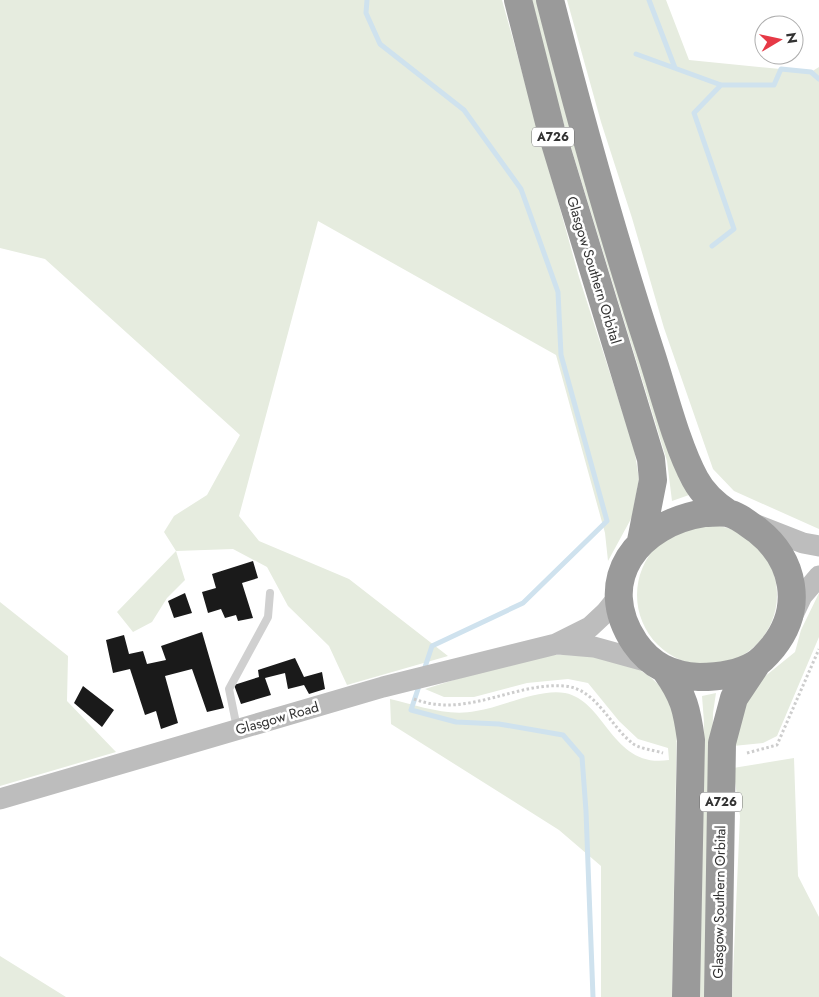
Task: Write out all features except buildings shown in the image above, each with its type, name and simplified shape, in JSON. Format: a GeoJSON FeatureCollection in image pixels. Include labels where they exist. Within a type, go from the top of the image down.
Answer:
{"type":"FeatureCollection","features":[{"type":"Feature","properties":{"kind":"highway","name":"Glasgow Southern Orbital"},"geometry":{"type":"LineString","coordinates":[[518,0],[551,130],[651,459],[653,480],[641,541]]}},
{"type":"Feature","properties":{"kind":"highway","name":"Glasgow Southern Orbital"},"geometry":{"type":"LineString","coordinates":[[550,0],[579,113],[624,268],[674,424],[700,488],[709,500],[733,515]]}},
{"type":"Feature","properties":{"kind":"highway","name":"A726"},"geometry":{"type":"LineString","coordinates":[[686,997],[691,740],[688,710],[680,691],[629,633],[621,615],[618,597],[621,576],[627,559],[641,541],[662,526],[679,519],[705,513],[733,515],[762,534],[781,559],[792,587],[793,603],[789,622],[781,636],[756,665]]}},
{"type":"Feature","properties":{"kind":"highway","name":"Glasgow Southern Orbital"},"geometry":{"type":"LineString","coordinates":[[718,997],[722,743],[734,698],[756,665]]}},
{"type":"Feature","properties":{"kind":"highway"},"geometry":{"type":"LineString","coordinates":[[659,667],[686,676],[706,677],[733,673],[756,665]]}},
{"type":"Feature","properties":{"kind":"main road"},"geometry":{"type":"LineString","coordinates":[[733,515],[803,543],[819,546]]}},
{"type":"Feature","properties":{"kind":"main road"},"geometry":{"type":"LineString","coordinates":[[789,622],[802,596],[819,576]]}},
{"type":"Feature","properties":{"kind":"main road","name":"Glasgow Road"},"geometry":{"type":"LineString","coordinates":[[0,799],[384,687],[556,644],[590,627],[605,614],[618,597]]}},
{"type":"Feature","properties":{"kind":"main road","name":"Glasgow Road"},"geometry":{"type":"LineString","coordinates":[[556,644],[594,647],[659,667]]}},
{"type":"Feature","properties":{"kind":"lane"},"geometry":{"type":"LineString","coordinates":[[237,730],[228,689],[268,617],[270,593]]}},
{"type":"Feature","properties":{"kind":"path"},"geometry":{"type":"LineString","coordinates":[[747,753],[777,745],[819,649]]}},
{"type":"Feature","properties":{"kind":"path"},"geometry":{"type":"LineString","coordinates":[[384,687],[431,705],[474,703],[539,688],[566,686],[584,691],[632,744],[663,753]]}},
{"type":"Feature","properties":{"kind":"shaded area"},"geometry":{"type":"Polygon","coordinates":[[[0,0],[502,0],[579,277],[634,448],[639,479],[632,517],[608,561],[605,533],[556,355],[318,221],[239,516],[259,541],[349,579],[448,656],[347,685],[329,646],[288,606],[267,567],[233,549],[176,551],[164,532],[174,516],[207,495],[240,435],[45,259],[0,248],[0,0]]]}},
{"type":"Feature","properties":{"kind":"shaded area"},"geometry":{"type":"Polygon","coordinates":[[[531,0],[539,0],[677,473],[689,495],[672,501],[667,461],[540,46],[531,0]]]}},
{"type":"Feature","properties":{"kind":"shaded area"},"geometry":{"type":"Polygon","coordinates":[[[567,0],[666,0],[689,60],[811,72],[819,67],[819,529],[734,491],[713,469],[664,328],[632,218],[601,122],[567,0]]]}},
{"type":"Feature","properties":{"kind":"shaded area"},"geometry":{"type":"Polygon","coordinates":[[[707,525],[721,526],[734,530],[756,546],[772,568],[776,581],[776,609],[772,622],[756,644],[734,660],[721,664],[707,665],[693,664],[680,660],[658,644],[642,622],[638,609],[637,595],[638,581],[642,568],[658,546],[680,530],[693,526],[707,525]]]}},
{"type":"Feature","properties":{"kind":"shaded area"},"geometry":{"type":"Polygon","coordinates":[[[176,551],[185,580],[167,598],[152,622],[133,632],[117,612],[176,551]]]}},
{"type":"Feature","properties":{"kind":"shaded area"},"geometry":{"type":"Polygon","coordinates":[[[819,593],[819,637],[777,736],[763,743],[733,746],[741,706],[758,682],[795,652],[801,630],[819,593]]]}},
{"type":"Feature","properties":{"kind":"shaded area"},"geometry":{"type":"Polygon","coordinates":[[[0,602],[68,656],[67,701],[116,752],[0,786],[0,602]]]}},
{"type":"Feature","properties":{"kind":"shaded area"},"geometry":{"type":"Polygon","coordinates":[[[534,655],[589,656],[625,663],[642,671],[656,682],[668,697],[677,719],[672,997],[601,997],[601,866],[559,830],[391,724],[390,699],[432,710],[465,712],[486,709],[533,695],[555,692],[565,693],[579,699],[591,708],[622,745],[634,754],[650,760],[669,760],[668,748],[638,739],[619,721],[588,683],[568,679],[527,683],[474,697],[444,697],[425,689],[534,655]]]}},
{"type":"Feature","properties":{"kind":"shaded area"},"geometry":{"type":"Polygon","coordinates":[[[716,693],[713,713],[707,997],[697,997],[704,722],[702,696],[716,693]]]}},
{"type":"Feature","properties":{"kind":"shaded area"},"geometry":{"type":"Polygon","coordinates":[[[794,758],[798,876],[819,917],[819,997],[732,997],[740,816],[733,768],[794,758]]]}},
{"type":"Feature","properties":{"kind":"shaded area"},"geometry":{"type":"Polygon","coordinates":[[[0,956],[66,997],[0,997],[0,956]]]}},
{"type":"Feature","properties":{"kind":"waterway"},"geometry":{"type":"LineString","coordinates":[[367,0],[366,13],[380,44],[464,110],[521,189],[558,292],[561,355],[607,521],[523,603],[432,646],[424,670]]}},
{"type":"Feature","properties":{"kind":"waterway"},"geometry":{"type":"LineString","coordinates":[[649,0],[675,68]]}},
{"type":"Feature","properties":{"kind":"waterway"},"geometry":{"type":"LineString","coordinates":[[636,54],[721,85],[774,85],[781,69],[811,72],[819,79]]}},
{"type":"Feature","properties":{"kind":"waterway"},"geometry":{"type":"LineString","coordinates":[[712,246],[734,229],[694,113],[721,85]]}},
{"type":"Feature","properties":{"kind":"waterway"},"geometry":{"type":"LineString","coordinates":[[420,683],[411,710],[456,722],[499,724],[563,735],[582,757],[586,811],[593,997]]}}]}
